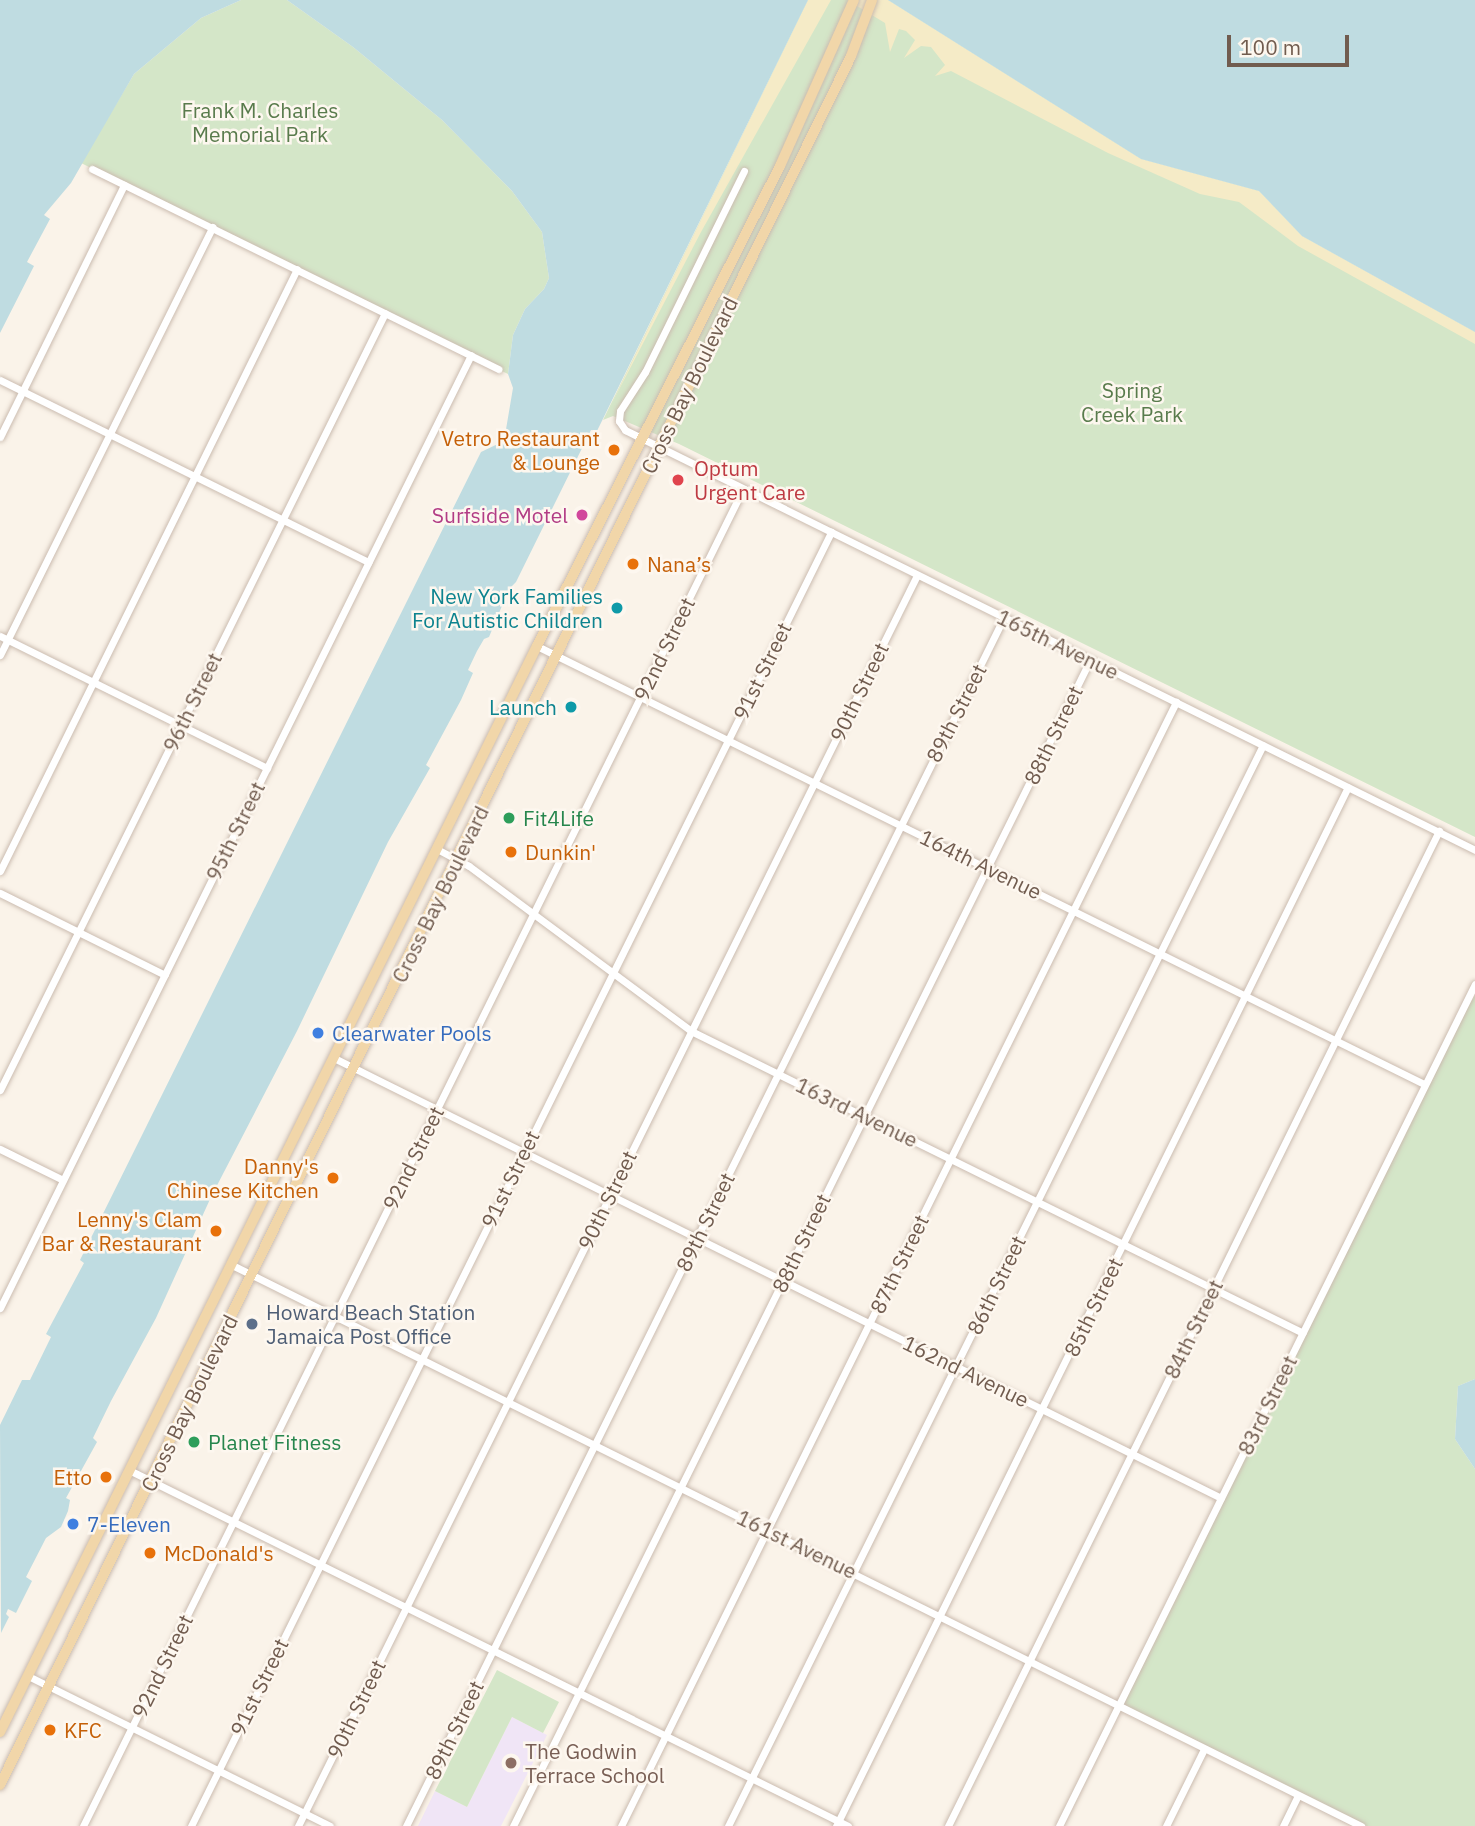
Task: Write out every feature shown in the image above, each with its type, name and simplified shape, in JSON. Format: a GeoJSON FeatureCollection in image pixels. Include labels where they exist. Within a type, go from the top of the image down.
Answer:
{"type":"FeatureCollection","features":[{"type":"Feature","properties":{"kind":"main road","name":"Cross Bay Boulevard"},"geometry":{"type":"LineString","coordinates":[[0,1732],[640,439],[755,215],[835,48],[854,0]]}},
{"type":"Feature","properties":{"kind":"main road","name":"Cross Bay Boulevard"},"geometry":{"type":"LineString","coordinates":[[0,1785],[458,859],[851,55],[872,0]]}},
{"type":"Feature","properties":{"kind":"street"},"geometry":{"type":"LineString","coordinates":[[92,169],[499,369]]}},
{"type":"Feature","properties":{"kind":"street"},"geometry":{"type":"LineString","coordinates":[[640,439],[622,426],[620,411],[645,372],[744,171]]}},
{"type":"Feature","properties":{"kind":"street"},"geometry":{"type":"LineString","coordinates":[[0,437],[124,185]]}},
{"type":"Feature","properties":{"kind":"street"},"geometry":{"type":"LineString","coordinates":[[0,655],[4,638],[212,227]]}},
{"type":"Feature","properties":{"kind":"street"},"geometry":{"type":"LineString","coordinates":[[0,871],[297,269]]}},
{"type":"Feature","properties":{"kind":"street","name":"96th Street"},"geometry":{"type":"LineString","coordinates":[[0,1090],[385,313]]}},
{"type":"Feature","properties":{"kind":"street","name":"95th Street"},"geometry":{"type":"LineString","coordinates":[[0,1308],[471,355]]}},
{"type":"Feature","properties":{"kind":"street"},"geometry":{"type":"LineString","coordinates":[[0,380],[369,562]]}},
{"type":"Feature","properties":{"kind":"street","name":"165th Avenue"},"geometry":{"type":"LineString","coordinates":[[640,439],[1475,850]]}},
{"type":"Feature","properties":{"kind":"street","name":"92nd Street"},"geometry":{"type":"LineString","coordinates":[[83,1826],[743,489]]}},
{"type":"Feature","properties":{"kind":"street","name":"91st Street"},"geometry":{"type":"LineString","coordinates":[[191,1826],[831,532]]}},
{"type":"Feature","properties":{"kind":"street","name":"90th Street"},"geometry":{"type":"LineString","coordinates":[[298,1826],[917,575]]}},
{"type":"Feature","properties":{"kind":"street","name":"89th Street"},"geometry":{"type":"LineString","coordinates":[[406,1826],[1004,617]]}},
{"type":"Feature","properties":{"kind":"street"},"geometry":{"type":"LineString","coordinates":[[4,638],[267,768]]}},
{"type":"Feature","properties":{"kind":"street","name":"164th Avenue"},"geometry":{"type":"LineString","coordinates":[[537,646],[1424,1084]]}},
{"type":"Feature","properties":{"kind":"street","name":"88th Street"},"geometry":{"type":"LineString","coordinates":[[513,1826],[1090,660]]}},
{"type":"Feature","properties":{"kind":"street","name":"87th Street"},"geometry":{"type":"LineString","coordinates":[[621,1826],[1177,702]]}},
{"type":"Feature","properties":{"kind":"street","name":"86th Street"},"geometry":{"type":"LineString","coordinates":[[728,1826],[1263,745]]}},
{"type":"Feature","properties":{"kind":"street","name":"85th Street"},"geometry":{"type":"LineString","coordinates":[[837,1824],[1348,787]]}},
{"type":"Feature","properties":{"kind":"street","name":"84th Street"},"geometry":{"type":"LineString","coordinates":[[948,1826],[1334,1039],[1439,831]]}},
{"type":"Feature","properties":{"kind":"street","name":"163rd Avenue"},"geometry":{"type":"LineString","coordinates":[[437,849],[458,859],[691,1031],[1303,1333]]}},
{"type":"Feature","properties":{"kind":"street"},"geometry":{"type":"LineString","coordinates":[[0,893],[165,975]]}},
{"type":"Feature","properties":{"kind":"street","name":"83rd Street"},"geometry":{"type":"LineString","coordinates":[[1059,1826],[1475,984]]}},
{"type":"Feature","properties":{"kind":"street","name":"162nd Avenue"},"geometry":{"type":"LineString","coordinates":[[334,1058],[1222,1498]]}},
{"type":"Feature","properties":{"kind":"street"},"geometry":{"type":"LineString","coordinates":[[0,1149],[63,1180]]}},
{"type":"Feature","properties":{"kind":"street","name":"161st Avenue"},"geometry":{"type":"LineString","coordinates":[[232,1265],[1030,1659],[1361,1826]]}},
{"type":"Feature","properties":{"kind":"street"},"geometry":{"type":"LineString","coordinates":[[131,1471],[666,1735],[837,1824],[848,1826]]}},
{"type":"Feature","properties":{"kind":"street"},"geometry":{"type":"LineString","coordinates":[[28,1676],[330,1826]]}},
{"type":"Feature","properties":{"kind":"street"},"geometry":{"type":"LineString","coordinates":[[1166,1826],[1204,1749]]}},
{"type":"Feature","properties":{"kind":"street"},"geometry":{"type":"LineString","coordinates":[[1283,1826],[1298,1795]]}},
{"type":"Feature","properties":{"kind":"shaded area","name":"The Godwin Terrace School"},"geometry":{"type":"Polygon","coordinates":[[[512,1717],[547,1735],[501,1826],[418,1826],[435,1791],[467,1807],[512,1717]]]}},
{"type":"Feature","properties":{"kind":"green space","name":"Frank M. Charles Memorial Park"},"geometry":{"type":"Polygon","coordinates":[[[241,0],[287,0],[353,47],[442,120],[512,191],[542,232],[549,278],[544,289],[525,309],[513,335],[508,374],[81,163],[134,74],[201,18],[241,0]]]}},
{"type":"Feature","properties":{"kind":"green space","name":"Spring Creek Park"},"geometry":{"type":"Polygon","coordinates":[[[808,0],[888,0],[1141,159],[1259,191],[1302,236],[1475,332],[1475,837],[679,444],[613,416],[603,420],[808,0]]]}},
{"type":"Feature","properties":{"kind":"green space"},"geometry":{"type":"Polygon","coordinates":[[[1475,995],[1475,1379],[1458,1386],[1455,1439],[1475,1469],[1475,1826],[1361,1826],[1119,1705],[1424,1084],[1475,995]]]}},
{"type":"Feature","properties":{"kind":"green space"},"geometry":{"type":"Polygon","coordinates":[[[497,1670],[559,1702],[543,1733],[512,1717],[467,1807],[435,1791],[497,1670]]]}},
{"type":"Feature","properties":{"kind":"sand"},"geometry":{"type":"Polygon","coordinates":[[[808,0],[831,0],[701,232],[612,403],[808,0]]]}},
{"type":"Feature","properties":{"kind":"sand"},"geometry":{"type":"Polygon","coordinates":[[[847,0],[888,0],[1141,159],[1259,191],[1302,236],[1475,332],[1475,344],[1298,246],[1239,202],[1200,194],[1108,153],[951,71],[935,76],[945,65],[931,47],[921,46],[904,58],[915,40],[906,31],[899,29],[890,52],[885,23],[847,0]]]}},
{"type":"Feature","properties":{"kind":"water"},"geometry":{"type":"Polygon","coordinates":[[[0,0],[241,0],[201,18],[134,74],[71,183],[44,215],[50,219],[27,262],[34,266],[0,333],[0,0]]]}},
{"type":"Feature","properties":{"kind":"water"},"geometry":{"type":"Polygon","coordinates":[[[287,0],[808,0],[597,431],[591,430],[516,582],[509,589],[489,637],[484,639],[477,651],[468,670],[473,673],[461,700],[426,765],[430,768],[388,842],[297,1031],[211,1197],[156,1318],[93,1438],[97,1442],[66,1498],[70,1500],[61,1527],[46,1538],[26,1577],[32,1581],[16,1613],[8,1609],[6,1614],[9,1617],[1,1633],[0,1425],[22,1380],[30,1380],[51,1337],[46,1334],[84,1263],[80,1260],[481,452],[504,441],[513,388],[508,374],[513,335],[525,309],[544,289],[549,278],[542,232],[512,191],[442,120],[353,47],[287,0]]]}},
{"type":"Feature","properties":{"kind":"water"},"geometry":{"type":"Polygon","coordinates":[[[888,0],[1475,0],[1475,332],[1302,236],[1259,191],[1141,159],[888,0]]]}},
{"type":"Feature","properties":{"kind":"water"},"geometry":{"type":"Polygon","coordinates":[[[1475,1379],[1475,1469],[1455,1439],[1458,1386],[1475,1379]]]}},
{"type":"Feature","properties":{"kind":"place","name":"Vetro Restaurant & Lounge"},"geometry":{"type":"Point","coordinates":[614,450]}},
{"type":"Feature","properties":{"kind":"place","name":"Optum Urgent Care"},"geometry":{"type":"Point","coordinates":[678,480]}},
{"type":"Feature","properties":{"kind":"place","name":"Surfside Motel"},"geometry":{"type":"Point","coordinates":[582,515]}},
{"type":"Feature","properties":{"kind":"place","name":"Nana’s"},"geometry":{"type":"Point","coordinates":[633,564]}},
{"type":"Feature","properties":{"kind":"place","name":"New York Families For Autistic Children"},"geometry":{"type":"Point","coordinates":[617,608]}},
{"type":"Feature","properties":{"kind":"place","name":"Launch"},"geometry":{"type":"Point","coordinates":[571,707]}},
{"type":"Feature","properties":{"kind":"place","name":"Fit4Life"},"geometry":{"type":"Point","coordinates":[509,818]}},
{"type":"Feature","properties":{"kind":"place","name":"Dunkin'"},"geometry":{"type":"Point","coordinates":[511,852]}},
{"type":"Feature","properties":{"kind":"place","name":"Clearwater Pools"},"geometry":{"type":"Point","coordinates":[318,1033]}},
{"type":"Feature","properties":{"kind":"place","name":"Danny's Chinese Kitchen"},"geometry":{"type":"Point","coordinates":[333,1178]}},
{"type":"Feature","properties":{"kind":"place","name":"Lenny's Clam Bar & Restaurant"},"geometry":{"type":"Point","coordinates":[216,1231]}},
{"type":"Feature","properties":{"kind":"place","name":"Howard Beach Station Jamaica Post Office"},"geometry":{"type":"Point","coordinates":[252,1324]}},
{"type":"Feature","properties":{"kind":"place","name":"Planet Fitness"},"geometry":{"type":"Point","coordinates":[194,1442]}},
{"type":"Feature","properties":{"kind":"place","name":"Etto"},"geometry":{"type":"Point","coordinates":[106,1477]}},
{"type":"Feature","properties":{"kind":"place","name":"7-Eleven"},"geometry":{"type":"Point","coordinates":[73,1524]}},
{"type":"Feature","properties":{"kind":"place","name":"McDonald's"},"geometry":{"type":"Point","coordinates":[150,1553]}},
{"type":"Feature","properties":{"kind":"place","name":"KFC"},"geometry":{"type":"Point","coordinates":[50,1730]}},
{"type":"Feature","properties":{"kind":"place","name":"The Godwin Terrace School"},"geometry":{"type":"Point","coordinates":[511,1763]}}]}
